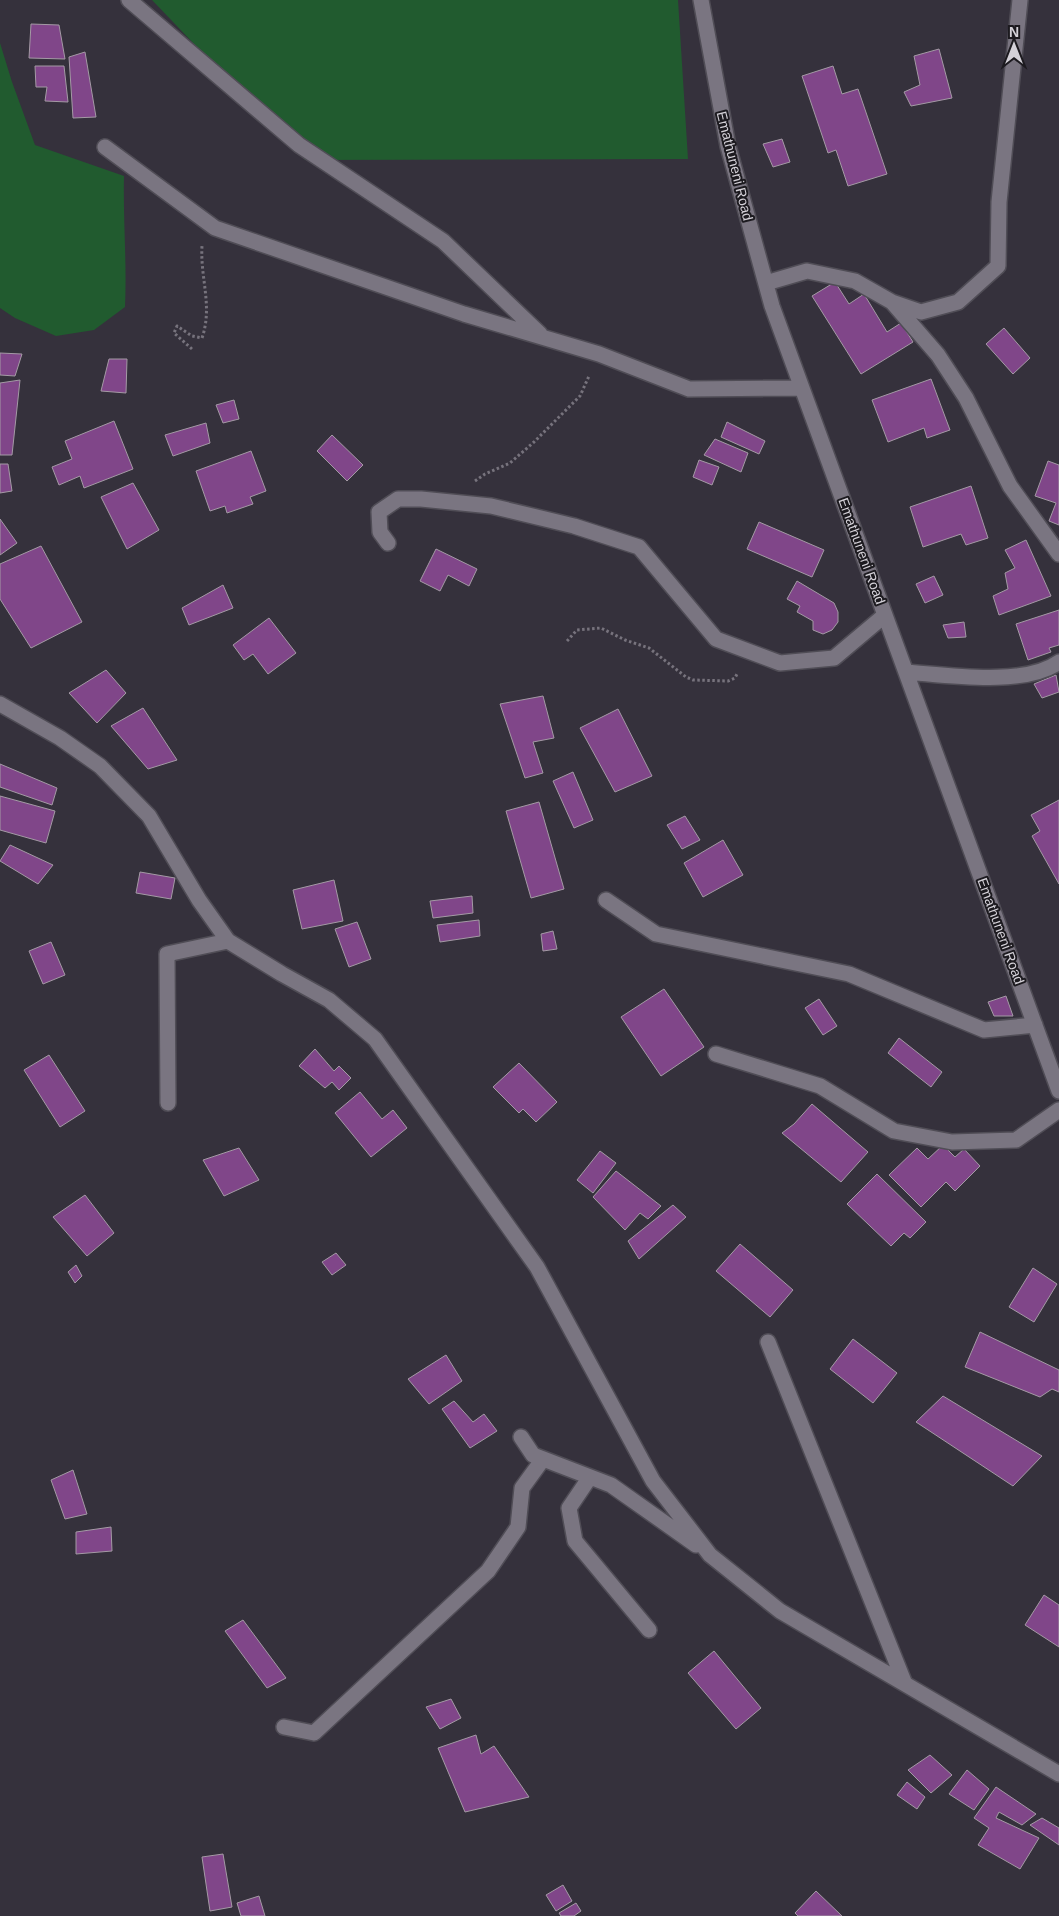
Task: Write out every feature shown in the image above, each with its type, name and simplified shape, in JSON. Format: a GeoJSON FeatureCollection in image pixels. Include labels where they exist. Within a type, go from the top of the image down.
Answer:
{"type":"FeatureCollection","features":[{"type":"Feature","properties":{"kind":"street"},"geometry":{"type":"LineString","coordinates":[[129,0],[299,145],[442,241],[543,337]]}},
{"type":"Feature","properties":{"kind":"street","name":"Emathuneni Road"},"geometry":{"type":"LineString","coordinates":[[701,0],[728,146],[772,306],[1058,1087]]}},
{"type":"Feature","properties":{"kind":"street"},"geometry":{"type":"LineString","coordinates":[[766,283],[807,272],[855,281],[892,302],[922,312],[958,302],[998,266],[999,202],[1020,0]]}},
{"type":"Feature","properties":{"kind":"street"},"geometry":{"type":"LineString","coordinates":[[105,147],[215,228],[464,314],[599,354],[689,389],[802,388]]}},
{"type":"Feature","properties":{"kind":"street"},"geometry":{"type":"LineString","coordinates":[[892,302],[943,362],[966,398],[1010,486],[1059,554]]}},
{"type":"Feature","properties":{"kind":"street"},"geometry":{"type":"LineString","coordinates":[[388,543],[380,532],[379,512],[398,498],[421,498],[491,506],[574,526],[639,547],[716,639],[780,663],[834,658],[885,615]]}},
{"type":"Feature","properties":{"kind":"street"},"geometry":{"type":"LineString","coordinates":[[906,672],[994,678],[1026,674],[1054,666],[1059,662]]}},
{"type":"Feature","properties":{"kind":"street"},"geometry":{"type":"LineString","coordinates":[[0,704],[60,738],[100,766],[149,816],[199,900],[228,941],[329,1000],[375,1039],[537,1267],[653,1481],[710,1554]]}},
{"type":"Feature","properties":{"kind":"street"},"geometry":{"type":"LineString","coordinates":[[606,900],[656,934],[848,974],[984,1030],[1035,1025]]}},
{"type":"Feature","properties":{"kind":"street"},"geometry":{"type":"LineString","coordinates":[[168,1103],[167,954],[228,941]]}},
{"type":"Feature","properties":{"kind":"street"},"geometry":{"type":"LineString","coordinates":[[716,1054],[820,1086],[894,1132],[952,1142],[1016,1140],[1059,1110]]}},
{"type":"Feature","properties":{"kind":"street"},"geometry":{"type":"LineString","coordinates":[[768,1342],[906,1684]]}},
{"type":"Feature","properties":{"kind":"street"},"geometry":{"type":"LineString","coordinates":[[522,1437],[533,1455],[611,1485],[710,1554],[780,1610],[1059,1774]]}},
{"type":"Feature","properties":{"kind":"street"},"geometry":{"type":"LineString","coordinates":[[284,1727],[314,1733],[488,1571],[518,1527],[522,1488],[544,1459]]}},
{"type":"Feature","properties":{"kind":"street"},"geometry":{"type":"LineString","coordinates":[[590,1477],[569,1508],[575,1541],[650,1630]]}},
{"type":"Feature","properties":{"kind":"path"},"geometry":{"type":"LineString","coordinates":[[192,349],[174,333],[177,326],[192,336],[202,338],[206,327],[207,295],[202,257],[203,241],[196,234],[193,223],[199,216]]}},
{"type":"Feature","properties":{"kind":"path"},"geometry":{"type":"LineString","coordinates":[[472,483],[485,474],[510,463],[580,396],[599,354]]}},
{"type":"Feature","properties":{"kind":"path"},"geometry":{"type":"LineString","coordinates":[[567,641],[577,630],[601,628],[625,640],[650,648],[686,677],[706,681],[728,681],[735,678],[750,652]]}},
{"type":"Feature","properties":{"kind":"green space"},"geometry":{"type":"Polygon","coordinates":[[[152,0],[678,0],[688,159],[305,160],[152,0]]]}},
{"type":"Feature","properties":{"kind":"green space"},"geometry":{"type":"Polygon","coordinates":[[[0,43],[35,145],[124,176],[125,307],[94,330],[56,336],[15,318],[0,308],[0,43]]]}},
{"type":"Feature","properties":{"kind":"building"},"geometry":{"type":"Polygon","coordinates":[[[31,24],[59,25],[65,59],[29,58],[31,24]]]}},
{"type":"Feature","properties":{"kind":"building"},"geometry":{"type":"Polygon","coordinates":[[[939,49],[952,98],[911,106],[904,92],[920,85],[914,56],[939,49]]]}},
{"type":"Feature","properties":{"kind":"building"},"geometry":{"type":"Polygon","coordinates":[[[85,52],[96,117],[73,118],[69,57],[85,52]]]}},
{"type":"Feature","properties":{"kind":"building"},"geometry":{"type":"Polygon","coordinates":[[[35,66],[64,66],[68,102],[45,101],[47,87],[36,87],[35,66]]]}},
{"type":"Feature","properties":{"kind":"building"},"geometry":{"type":"Polygon","coordinates":[[[833,66],[842,94],[858,89],[887,174],[848,186],[836,150],[828,153],[802,76],[833,66]]]}},
{"type":"Feature","properties":{"kind":"building"},"geometry":{"type":"Polygon","coordinates":[[[782,139],[790,162],[773,167],[763,144],[782,139]]]}},
{"type":"Feature","properties":{"kind":"building"},"geometry":{"type":"Polygon","coordinates":[[[835,282],[849,304],[864,294],[887,332],[901,323],[913,342],[861,374],[812,296],[835,282]]]}},
{"type":"Feature","properties":{"kind":"building"},"geometry":{"type":"Polygon","coordinates":[[[1004,328],[1030,358],[1013,374],[986,344],[1004,328]]]}},
{"type":"Feature","properties":{"kind":"building"},"geometry":{"type":"Polygon","coordinates":[[[0,353],[22,354],[15,376],[0,375],[0,353]]]}},
{"type":"Feature","properties":{"kind":"building"},"geometry":{"type":"Polygon","coordinates":[[[109,359],[127,359],[126,393],[101,391],[109,359]]]}},
{"type":"Feature","properties":{"kind":"building"},"geometry":{"type":"Polygon","coordinates":[[[931,379],[950,430],[927,438],[924,428],[888,442],[872,400],[931,379]]]}},
{"type":"Feature","properties":{"kind":"building"},"geometry":{"type":"Polygon","coordinates":[[[20,380],[12,455],[0,455],[0,383],[20,380]]]}},
{"type":"Feature","properties":{"kind":"building"},"geometry":{"type":"Polygon","coordinates":[[[234,400],[239,419],[223,423],[216,405],[234,400]]]}},
{"type":"Feature","properties":{"kind":"building"},"geometry":{"type":"Polygon","coordinates":[[[114,421],[133,469],[84,488],[80,476],[59,485],[52,467],[72,459],[65,441],[114,421]]]}},
{"type":"Feature","properties":{"kind":"building"},"geometry":{"type":"Polygon","coordinates":[[[727,422],[765,441],[759,454],[721,437],[727,422]]]}},
{"type":"Feature","properties":{"kind":"building"},"geometry":{"type":"Polygon","coordinates":[[[206,423],[210,443],[173,456],[165,435],[206,423]]]}},
{"type":"Feature","properties":{"kind":"building"},"geometry":{"type":"Polygon","coordinates":[[[332,435],[363,465],[347,481],[317,451],[332,435]]]}},
{"type":"Feature","properties":{"kind":"building"},"geometry":{"type":"Polygon","coordinates":[[[715,439],[748,453],[741,472],[704,455],[715,439]]]}},
{"type":"Feature","properties":{"kind":"building"},"geometry":{"type":"Polygon","coordinates":[[[251,451],[266,491],[250,497],[253,504],[227,513],[225,506],[210,511],[196,471],[251,451]]]}},
{"type":"Feature","properties":{"kind":"building"},"geometry":{"type":"Polygon","coordinates":[[[699,460],[719,467],[712,485],[693,477],[699,460]]]}},
{"type":"Feature","properties":{"kind":"building"},"geometry":{"type":"Polygon","coordinates":[[[1048,461],[1059,465],[1059,525],[1049,521],[1056,503],[1035,496],[1048,461]]]}},
{"type":"Feature","properties":{"kind":"building"},"geometry":{"type":"Polygon","coordinates":[[[0,464],[8,464],[12,491],[0,493],[0,464]]]}},
{"type":"Feature","properties":{"kind":"building"},"geometry":{"type":"Polygon","coordinates":[[[133,483],[159,530],[127,549],[101,497],[133,483]]]}},
{"type":"Feature","properties":{"kind":"building"},"geometry":{"type":"Polygon","coordinates":[[[971,486],[988,538],[966,545],[961,534],[923,547],[910,507],[971,486]]]}},
{"type":"Feature","properties":{"kind":"building"},"geometry":{"type":"Polygon","coordinates":[[[0,519],[17,543],[0,555],[0,519]]]}},
{"type":"Feature","properties":{"kind":"building"},"geometry":{"type":"Polygon","coordinates":[[[759,522],[824,550],[812,577],[747,549],[759,522]]]}},
{"type":"Feature","properties":{"kind":"building"},"geometry":{"type":"Polygon","coordinates":[[[1026,540],[1051,596],[999,615],[993,596],[1008,589],[1005,573],[1015,568],[1005,550],[1026,540]]]}},
{"type":"Feature","properties":{"kind":"building"},"geometry":{"type":"Polygon","coordinates":[[[41,546],[82,622],[31,648],[0,599],[0,564],[41,546]]]}},
{"type":"Feature","properties":{"kind":"building"},"geometry":{"type":"Polygon","coordinates":[[[436,549],[477,569],[469,586],[448,575],[440,591],[420,581],[436,549]]]}},
{"type":"Feature","properties":{"kind":"building"},"geometry":{"type":"Polygon","coordinates":[[[934,576],[943,595],[925,603],[916,584],[934,576]]]}},
{"type":"Feature","properties":{"kind":"building"},"geometry":{"type":"Polygon","coordinates":[[[797,581],[834,603],[838,612],[838,622],[832,630],[823,634],[813,630],[813,621],[797,612],[800,606],[787,599],[797,581]]]}},
{"type":"Feature","properties":{"kind":"building"},"geometry":{"type":"Polygon","coordinates":[[[223,585],[233,608],[189,625],[182,608],[223,585]]]}},
{"type":"Feature","properties":{"kind":"building"},"geometry":{"type":"Polygon","coordinates":[[[1059,610],[1059,645],[1049,648],[1051,652],[1028,660],[1016,624],[1059,610]]]}},
{"type":"Feature","properties":{"kind":"building"},"geometry":{"type":"Polygon","coordinates":[[[269,618],[296,653],[268,674],[253,654],[244,660],[233,645],[269,618]]]}},
{"type":"Feature","properties":{"kind":"building"},"geometry":{"type":"Polygon","coordinates":[[[964,622],[966,637],[948,638],[943,625],[964,622]]]}},
{"type":"Feature","properties":{"kind":"building"},"geometry":{"type":"Polygon","coordinates":[[[106,670],[126,693],[97,723],[69,693],[106,670]]]}},
{"type":"Feature","properties":{"kind":"building"},"geometry":{"type":"Polygon","coordinates":[[[1056,675],[1059,692],[1042,698],[1034,684],[1056,675]]]}},
{"type":"Feature","properties":{"kind":"building"},"geometry":{"type":"Polygon","coordinates":[[[543,696],[554,738],[533,742],[543,773],[525,778],[500,704],[543,696]]]}},
{"type":"Feature","properties":{"kind":"building"},"geometry":{"type":"Polygon","coordinates":[[[143,708],[177,760],[148,769],[111,726],[143,708]]]}},
{"type":"Feature","properties":{"kind":"building"},"geometry":{"type":"Polygon","coordinates":[[[618,709],[652,776],[615,792],[580,728],[618,709]]]}},
{"type":"Feature","properties":{"kind":"building"},"geometry":{"type":"Polygon","coordinates":[[[0,764],[57,788],[52,805],[0,787],[0,764]]]}},
{"type":"Feature","properties":{"kind":"building"},"geometry":{"type":"Polygon","coordinates":[[[573,772],[593,820],[574,828],[553,781],[573,772]]]}},
{"type":"Feature","properties":{"kind":"building"},"geometry":{"type":"Polygon","coordinates":[[[0,796],[55,811],[46,843],[0,830],[0,796]]]}},
{"type":"Feature","properties":{"kind":"building"},"geometry":{"type":"Polygon","coordinates":[[[1059,800],[1059,884],[1032,836],[1040,831],[1031,815],[1059,800]]]}},
{"type":"Feature","properties":{"kind":"building"},"geometry":{"type":"Polygon","coordinates":[[[539,802],[564,889],[531,898],[506,811],[539,802]]]}},
{"type":"Feature","properties":{"kind":"building"},"geometry":{"type":"Polygon","coordinates":[[[685,816],[700,840],[682,849],[667,825],[685,816]]]}},
{"type":"Feature","properties":{"kind":"building"},"geometry":{"type":"Polygon","coordinates":[[[723,840],[743,875],[703,897],[684,863],[723,840]]]}},
{"type":"Feature","properties":{"kind":"building"},"geometry":{"type":"Polygon","coordinates":[[[10,845],[53,865],[38,884],[0,861],[10,845]]]}},
{"type":"Feature","properties":{"kind":"building"},"geometry":{"type":"Polygon","coordinates":[[[140,872],[175,878],[171,899],[136,893],[140,872]]]}},
{"type":"Feature","properties":{"kind":"building"},"geometry":{"type":"Polygon","coordinates":[[[334,880],[343,921],[302,929],[293,890],[334,880]]]}},
{"type":"Feature","properties":{"kind":"building"},"geometry":{"type":"Polygon","coordinates":[[[472,896],[473,913],[433,918],[430,901],[472,896]]]}},
{"type":"Feature","properties":{"kind":"building"},"geometry":{"type":"Polygon","coordinates":[[[479,920],[480,936],[440,942],[437,925],[479,920]]]}},
{"type":"Feature","properties":{"kind":"building"},"geometry":{"type":"Polygon","coordinates":[[[357,922],[371,959],[349,967],[335,929],[357,922]]]}},
{"type":"Feature","properties":{"kind":"building"},"geometry":{"type":"Polygon","coordinates":[[[553,931],[557,949],[543,951],[541,934],[553,931]]]}},
{"type":"Feature","properties":{"kind":"building"},"geometry":{"type":"Polygon","coordinates":[[[51,942],[65,975],[43,984],[29,951],[51,942]]]}},
{"type":"Feature","properties":{"kind":"building"},"geometry":{"type":"Polygon","coordinates":[[[664,989],[704,1047],[661,1076],[621,1017],[664,989]]]}},
{"type":"Feature","properties":{"kind":"building"},"geometry":{"type":"Polygon","coordinates":[[[1006,996],[1013,1016],[994,1016],[988,1002],[1006,996]]]}},
{"type":"Feature","properties":{"kind":"building"},"geometry":{"type":"Polygon","coordinates":[[[819,999],[837,1026],[823,1035],[805,1008],[819,999]]]}},
{"type":"Feature","properties":{"kind":"building"},"geometry":{"type":"Polygon","coordinates":[[[899,1038],[942,1072],[931,1087],[888,1053],[899,1038]]]}},
{"type":"Feature","properties":{"kind":"building"},"geometry":{"type":"Polygon","coordinates":[[[315,1049],[334,1071],[339,1066],[351,1078],[339,1090],[332,1082],[325,1088],[299,1066],[315,1049]]]}},
{"type":"Feature","properties":{"kind":"building"},"geometry":{"type":"Polygon","coordinates":[[[49,1055],[85,1111],[60,1127],[24,1070],[49,1055]]]}},
{"type":"Feature","properties":{"kind":"building"},"geometry":{"type":"Polygon","coordinates":[[[519,1063],[557,1102],[536,1122],[523,1109],[519,1113],[493,1087],[519,1063]]]}},
{"type":"Feature","properties":{"kind":"building"},"geometry":{"type":"Polygon","coordinates":[[[360,1092],[382,1119],[393,1110],[407,1128],[371,1157],[335,1113],[360,1092]]]}},
{"type":"Feature","properties":{"kind":"building"},"geometry":{"type":"Polygon","coordinates":[[[812,1104],[868,1152],[841,1182],[782,1133],[794,1124],[812,1104]]]}},
{"type":"Feature","properties":{"kind":"building"},"geometry":{"type":"Polygon","coordinates":[[[943,1145],[955,1157],[964,1149],[980,1166],[955,1191],[946,1182],[921,1207],[889,1175],[917,1148],[928,1159],[943,1145]]]}},
{"type":"Feature","properties":{"kind":"building"},"geometry":{"type":"Polygon","coordinates":[[[239,1148],[259,1180],[224,1196],[203,1160],[239,1148]]]}},
{"type":"Feature","properties":{"kind":"building"},"geometry":{"type":"Polygon","coordinates":[[[600,1151],[616,1163],[593,1193],[577,1180],[600,1151]]]}},
{"type":"Feature","properties":{"kind":"building"},"geometry":{"type":"Polygon","coordinates":[[[616,1171],[661,1206],[648,1219],[640,1213],[625,1230],[593,1197],[616,1171]]]}},
{"type":"Feature","properties":{"kind":"building"},"geometry":{"type":"Polygon","coordinates":[[[877,1174],[926,1222],[910,1238],[904,1233],[891,1246],[847,1204],[877,1174]]]}},
{"type":"Feature","properties":{"kind":"building"},"geometry":{"type":"Polygon","coordinates":[[[85,1195],[114,1233],[87,1256],[53,1217],[85,1195]]]}},
{"type":"Feature","properties":{"kind":"building"},"geometry":{"type":"Polygon","coordinates":[[[673,1205],[686,1217],[639,1259],[628,1241],[673,1205]]]}},
{"type":"Feature","properties":{"kind":"building"},"geometry":{"type":"Polygon","coordinates":[[[740,1244],[793,1290],[770,1317],[716,1271],[740,1244]]]}},
{"type":"Feature","properties":{"kind":"building"},"geometry":{"type":"Polygon","coordinates":[[[336,1253],[346,1265],[332,1275],[322,1262],[336,1253]]]}},
{"type":"Feature","properties":{"kind":"building"},"geometry":{"type":"Polygon","coordinates":[[[76,1265],[82,1276],[75,1283],[68,1272],[76,1265]]]}},
{"type":"Feature","properties":{"kind":"building"},"geometry":{"type":"Polygon","coordinates":[[[1033,1268],[1057,1284],[1034,1322],[1009,1307],[1033,1268]]]}},
{"type":"Feature","properties":{"kind":"building"},"geometry":{"type":"Polygon","coordinates":[[[980,1332],[1059,1370],[1059,1392],[1052,1389],[1040,1397],[965,1367],[980,1332]]]}},
{"type":"Feature","properties":{"kind":"building"},"geometry":{"type":"Polygon","coordinates":[[[853,1339],[897,1373],[873,1403],[830,1369],[853,1339]]]}},
{"type":"Feature","properties":{"kind":"building"},"geometry":{"type":"Polygon","coordinates":[[[446,1355],[462,1381],[429,1404],[408,1379],[446,1355]]]}},
{"type":"Feature","properties":{"kind":"building"},"geometry":{"type":"Polygon","coordinates":[[[943,1396],[1042,1456],[1013,1486],[916,1422],[943,1396]]]}},
{"type":"Feature","properties":{"kind":"building"},"geometry":{"type":"Polygon","coordinates":[[[454,1401],[473,1422],[484,1414],[497,1431],[470,1448],[442,1409],[454,1401]]]}},
{"type":"Feature","properties":{"kind":"building"},"geometry":{"type":"Polygon","coordinates":[[[73,1470],[87,1514],[65,1519],[51,1480],[73,1470]]]}},
{"type":"Feature","properties":{"kind":"building"},"geometry":{"type":"Polygon","coordinates":[[[111,1527],[112,1551],[76,1554],[76,1532],[111,1527]]]}},
{"type":"Feature","properties":{"kind":"building"},"geometry":{"type":"Polygon","coordinates":[[[1044,1595],[1059,1605],[1059,1647],[1025,1625],[1044,1595]]]}},
{"type":"Feature","properties":{"kind":"building"},"geometry":{"type":"Polygon","coordinates":[[[243,1620],[286,1678],[267,1688],[225,1631],[243,1620]]]}},
{"type":"Feature","properties":{"kind":"building"},"geometry":{"type":"Polygon","coordinates":[[[714,1651],[761,1708],[736,1729],[688,1673],[714,1651]]]}},
{"type":"Feature","properties":{"kind":"building"},"geometry":{"type":"Polygon","coordinates":[[[451,1699],[461,1718],[440,1729],[426,1707],[451,1699]]]}},
{"type":"Feature","properties":{"kind":"building"},"geometry":{"type":"Polygon","coordinates":[[[476,1735],[481,1754],[494,1746],[529,1797],[465,1812],[438,1748],[476,1735]]]}},
{"type":"Feature","properties":{"kind":"building"},"geometry":{"type":"Polygon","coordinates":[[[930,1755],[952,1775],[931,1793],[908,1770],[930,1755]]]}},
{"type":"Feature","properties":{"kind":"building"},"geometry":{"type":"Polygon","coordinates":[[[967,1770],[989,1789],[974,1810],[949,1794],[967,1770]]]}},
{"type":"Feature","properties":{"kind":"building"},"geometry":{"type":"Polygon","coordinates":[[[907,1782],[925,1797],[917,1809],[897,1795],[907,1782]]]}},
{"type":"Feature","properties":{"kind":"building"},"geometry":{"type":"Polygon","coordinates":[[[996,1787],[1036,1814],[1022,1825],[999,1812],[996,1818],[1039,1838],[1020,1869],[978,1845],[989,1828],[974,1818],[996,1787]]]}},
{"type":"Feature","properties":{"kind":"building"},"geometry":{"type":"Polygon","coordinates":[[[1042,1818],[1059,1828],[1059,1845],[1030,1825],[1042,1818]]]}},
{"type":"Feature","properties":{"kind":"building"},"geometry":{"type":"Polygon","coordinates":[[[223,1854],[232,1907],[210,1911],[202,1857],[223,1854]]]}},
{"type":"Feature","properties":{"kind":"building"},"geometry":{"type":"Polygon","coordinates":[[[563,1885],[572,1901],[556,1911],[546,1895],[563,1885]]]}},
{"type":"Feature","properties":{"kind":"building"},"geometry":{"type":"Polygon","coordinates":[[[816,1891],[842,1916],[798,1916],[795,1913],[816,1891]]]}},
{"type":"Feature","properties":{"kind":"building"},"geometry":{"type":"Polygon","coordinates":[[[259,1896],[265,1916],[241,1916],[237,1903],[259,1896]]]}},
{"type":"Feature","properties":{"kind":"building"},"geometry":{"type":"Polygon","coordinates":[[[576,1903],[581,1911],[574,1916],[561,1916],[559,1913],[576,1903]]]}}]}
